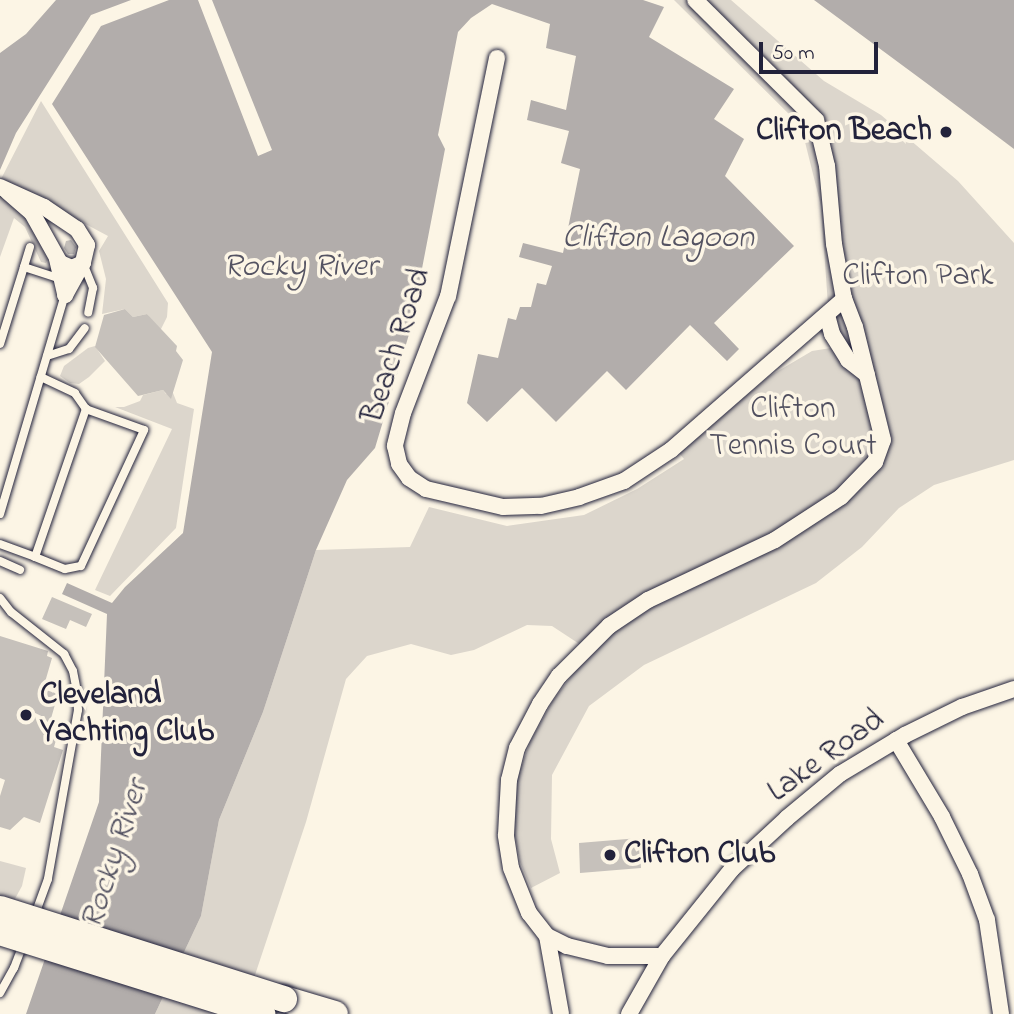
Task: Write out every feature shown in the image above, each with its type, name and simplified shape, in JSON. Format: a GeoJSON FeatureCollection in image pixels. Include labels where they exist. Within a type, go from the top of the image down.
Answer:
{"type":"FeatureCollection","features":[{"type":"Feature","properties":{"kind":"main road"},"geometry":{"type":"LineString","coordinates":[[0,909],[335,1014]]}},
{"type":"Feature","properties":{"kind":"main road"},"geometry":{"type":"LineString","coordinates":[[0,932],[262,1014]]}},
{"type":"Feature","properties":{"kind":"street"},"geometry":{"type":"LineString","coordinates":[[663,956],[608,957],[567,946],[547,936],[529,913],[518,891],[506,835],[509,780],[517,748],[540,704],[579,653],[609,626],[648,600],[775,540],[860,481],[875,462],[883,440],[845,299],[834,244],[827,166],[816,120],[695,0]]}},
{"type":"Feature","properties":{"kind":"street","name":"Beach Road"},"geometry":{"type":"LineString","coordinates":[[497,58],[448,296],[403,413],[395,446],[399,464],[409,478],[426,489],[503,507],[541,506],[579,498],[624,481],[671,450],[845,299]]}},
{"type":"Feature","properties":{"kind":"street"},"geometry":{"type":"LineString","coordinates":[[4,190],[32,213],[65,267],[72,268],[83,263]]}},
{"type":"Feature","properties":{"kind":"street"},"geometry":{"type":"LineString","coordinates":[[4,190],[44,207],[77,229],[87,245],[83,263],[64,288]]}},
{"type":"Feature","properties":{"kind":"street"},"geometry":{"type":"LineString","coordinates":[[57,257],[64,288]]}},
{"type":"Feature","properties":{"kind":"street"},"geometry":{"type":"LineString","coordinates":[[827,315],[832,334],[848,360],[867,375]]}},
{"type":"Feature","properties":{"kind":"street","name":"Lake Road"},"geometry":{"type":"LineString","coordinates":[[629,1014],[663,956],[732,869],[787,818],[840,774],[896,740],[962,707],[1014,689]]}},
{"type":"Feature","properties":{"kind":"street"},"geometry":{"type":"LineString","coordinates":[[896,740],[942,817],[970,874],[987,920],[1001,1014]]}},
{"type":"Feature","properties":{"kind":"street"},"geometry":{"type":"LineString","coordinates":[[547,936],[561,1014]]}},
{"type":"Feature","properties":{"kind":"lane"},"geometry":{"type":"LineString","coordinates":[[0,344],[30,247]]}},
{"type":"Feature","properties":{"kind":"lane"},"geometry":{"type":"LineString","coordinates":[[83,263],[93,288],[88,313]]}},
{"type":"Feature","properties":{"kind":"lane"},"geometry":{"type":"LineString","coordinates":[[0,514],[47,356],[64,288],[24,267]]}},
{"type":"Feature","properties":{"kind":"lane"},"geometry":{"type":"LineString","coordinates":[[47,356],[69,349],[78,341],[85,328]]}},
{"type":"Feature","properties":{"kind":"lane"},"geometry":{"type":"LineString","coordinates":[[0,544],[65,569],[80,566],[144,430],[86,409],[75,393],[41,377]]}},
{"type":"Feature","properties":{"kind":"lane"},"geometry":{"type":"LineString","coordinates":[[35,557],[86,409]]}},
{"type":"Feature","properties":{"kind":"lane"},"geometry":{"type":"LineString","coordinates":[[0,561],[20,570]]}},
{"type":"Feature","properties":{"kind":"lane"},"geometry":{"type":"LineString","coordinates":[[0,598],[11,612],[64,654],[73,671],[78,710],[48,878],[14,968],[0,993]]}},
{"type":"Feature","properties":{"kind":"green space"},"geometry":{"type":"Polygon","coordinates":[[[674,0],[731,0],[824,81],[881,115],[958,181],[1014,243],[1014,460],[934,485],[899,508],[862,547],[816,583],[644,665],[589,706],[552,775],[551,839],[560,873],[531,888],[520,862],[512,820],[517,779],[530,742],[552,702],[590,651],[552,626],[527,625],[474,650],[451,655],[411,644],[367,656],[346,679],[306,822],[242,1014],[155,1014],[201,916],[219,820],[263,712],[316,550],[410,547],[429,507],[507,526],[584,515],[637,489],[684,459],[679,453],[768,377],[812,351],[831,348],[821,206],[801,126],[674,0]]]}},
{"type":"Feature","properties":{"kind":"green space"},"geometry":{"type":"Polygon","coordinates":[[[41,101],[168,303],[167,317],[160,331],[147,314],[133,317],[125,309],[102,314],[106,279],[99,251],[108,236],[1,179],[41,101]]]}},
{"type":"Feature","properties":{"kind":"green space"},"geometry":{"type":"Polygon","coordinates":[[[0,196],[32,219],[49,257],[46,263],[41,262],[25,227],[14,218],[0,257],[0,196]]]}},
{"type":"Feature","properties":{"kind":"green space"},"geometry":{"type":"Polygon","coordinates":[[[95,346],[105,361],[89,377],[79,384],[70,383],[60,376],[64,366],[88,348],[95,346]]]}},
{"type":"Feature","properties":{"kind":"green space"},"geometry":{"type":"Polygon","coordinates":[[[163,390],[166,394],[173,393],[177,403],[194,409],[176,528],[110,596],[95,590],[172,429],[115,407],[124,407],[140,401],[143,395],[163,390]]]}},
{"type":"Feature","properties":{"kind":"green space"},"geometry":{"type":"Polygon","coordinates":[[[0,861],[26,868],[22,886],[0,926],[0,861]]]}},
{"type":"Feature","properties":{"kind":"water"},"geometry":{"type":"Polygon","coordinates":[[[56,0],[131,0],[91,15],[16,133],[0,170],[0,53],[26,34],[56,0]]]}},
{"type":"Feature","properties":{"kind":"water","name":"Rocky River"},"geometry":{"type":"Polygon","coordinates":[[[169,0],[198,0],[258,156],[272,150],[212,0],[643,0],[664,7],[649,37],[734,89],[714,119],[744,139],[725,176],[794,246],[714,323],[739,349],[727,361],[690,325],[626,390],[607,371],[556,422],[522,388],[487,422],[467,403],[478,354],[498,358],[508,318],[516,320],[520,307],[531,307],[537,283],[546,285],[552,266],[519,257],[523,243],[563,253],[580,169],[561,163],[569,131],[527,120],[531,100],[566,110],[576,56],[546,48],[550,24],[492,4],[471,18],[458,32],[438,135],[445,149],[410,331],[375,448],[347,480],[316,550],[263,712],[219,820],[201,916],[155,1014],[26,1014],[99,802],[107,614],[62,594],[67,583],[112,603],[125,587],[183,533],[212,352],[52,104],[101,26],[169,0]]]}},
{"type":"Feature","properties":{"kind":"water"},"geometry":{"type":"Polygon","coordinates":[[[814,0],[1014,0],[1014,149],[929,85],[814,0]]]}},
{"type":"Feature","properties":{"kind":"building"},"geometry":{"type":"Polygon","coordinates":[[[71,240],[76,247],[74,254],[68,254],[64,248],[66,241],[71,240]]]}},
{"type":"Feature","properties":{"kind":"building"},"geometry":{"type":"Polygon","coordinates":[[[125,309],[133,317],[147,314],[177,346],[176,351],[183,360],[171,399],[163,390],[138,396],[95,347],[104,315],[125,309]]]}},
{"type":"Feature","properties":{"kind":"building"},"geometry":{"type":"Polygon","coordinates":[[[52,597],[92,614],[86,627],[70,620],[66,629],[42,619],[52,597]]]}},
{"type":"Feature","properties":{"kind":"building","name":"Cleveland Yachting Club"},"geometry":{"type":"Polygon","coordinates":[[[0,636],[48,651],[47,656],[52,658],[43,689],[58,694],[46,736],[56,740],[54,747],[63,750],[40,823],[24,817],[10,830],[0,827],[0,796],[5,780],[0,778],[0,636]]]}},
{"type":"Feature","properties":{"kind":"building","name":"Clifton Club"},"geometry":{"type":"Polygon","coordinates":[[[639,838],[641,868],[580,873],[579,843],[639,838]]]}},
{"type":"Feature","properties":{"kind":"place","name":"Clifton Beach"},"geometry":{"type":"Point","coordinates":[946,132]}},
{"type":"Feature","properties":{"kind":"place","name":"Cleveland Yachting Club"},"geometry":{"type":"Point","coordinates":[26,715]}},
{"type":"Feature","properties":{"kind":"place","name":"Clifton Club"},"geometry":{"type":"Point","coordinates":[610,855]}},
{"type":"Feature","properties":{"kind":"water label","name":"Clifton Lagoon"},"geometry":{"type":"Point","coordinates":[658,239]}},
{"type":"Feature","properties":{"kind":"park label","name":"Clifton Park"},"geometry":{"type":"Point","coordinates":[918,277]}},
{"type":"Feature","properties":{"kind":"park label","name":"Clifton Tennis Court"},"geometry":{"type":"Point","coordinates":[793,430]}}]}
